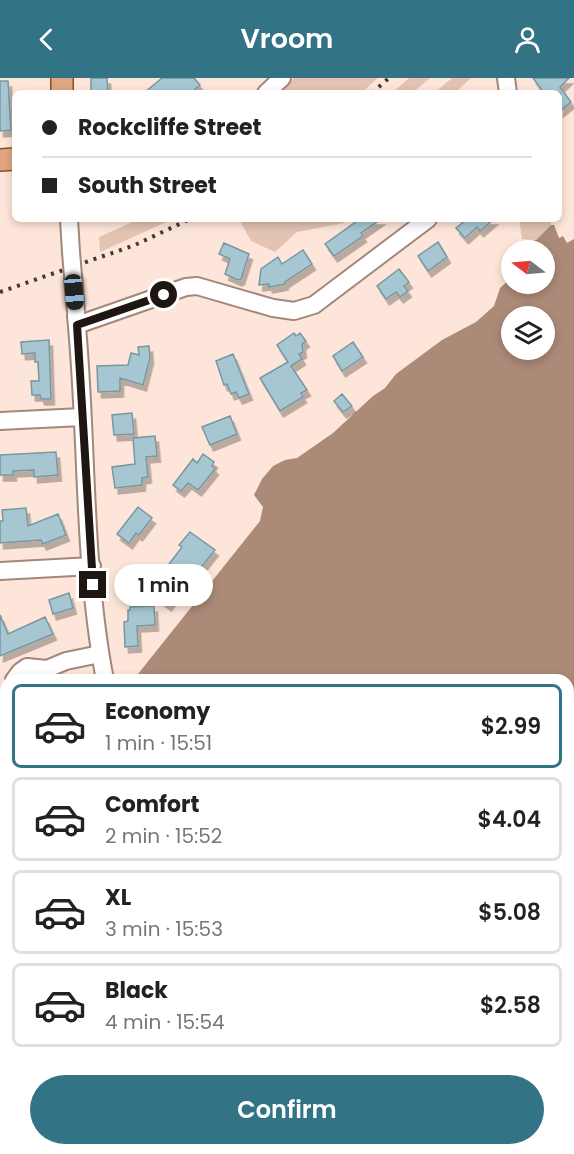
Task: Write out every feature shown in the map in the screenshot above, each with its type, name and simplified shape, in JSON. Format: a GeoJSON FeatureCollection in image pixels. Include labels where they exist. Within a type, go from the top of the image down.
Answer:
{"type":"FeatureCollection","features":[{"type":"Feature","properties":{"kind":"street"},"geometry":{"type":"LineString","coordinates":[[269,90],[282,78]]}},
{"type":"Feature","properties":{"kind":"street"},"geometry":{"type":"LineString","coordinates":[[69,222],[92,566],[104,674]]}},
{"type":"Feature","properties":{"kind":"street"},"geometry":{"type":"LineString","coordinates":[[76,318],[186,287],[197,286],[273,308],[294,311],[314,304],[424,222]]}},
{"type":"Feature","properties":{"kind":"street"},"geometry":{"type":"LineString","coordinates":[[0,421],[82,417]]}},
{"type":"Feature","properties":{"kind":"street"},"geometry":{"type":"LineString","coordinates":[[0,571],[92,566]]}},
{"type":"Feature","properties":{"kind":"street"},"geometry":{"type":"LineString","coordinates":[[18,674],[27,667],[46,674],[66,661],[100,654]]}},
{"type":"Feature","properties":{"kind":"shaded area"},"geometry":{"type":"Polygon","coordinates":[[[294,78],[378,78],[364,90],[282,90],[294,78]]]}},
{"type":"Feature","properties":{"kind":"shaded area"},"geometry":{"type":"Polygon","coordinates":[[[409,78],[430,78],[416,90],[395,90],[409,78]]]}},
{"type":"Feature","properties":{"kind":"shaded area"},"geometry":{"type":"Polygon","coordinates":[[[452,78],[471,78],[458,90],[438,90],[452,78]]]}},
{"type":"Feature","properties":{"kind":"shaded area"},"geometry":{"type":"Polygon","coordinates":[[[132,222],[166,222],[100,252],[99,237],[132,222]]]}},
{"type":"Feature","properties":{"kind":"shaded area"},"geometry":{"type":"Polygon","coordinates":[[[344,222],[297,232],[275,252],[251,241],[241,223],[344,222]]]}},
{"type":"Feature","properties":{"kind":"shaded area"},"geometry":{"type":"Polygon","coordinates":[[[519,222],[551,222],[551,225],[536,240],[522,239],[519,222]]]}},
{"type":"Feature","properties":{"kind":"shaded area"},"geometry":{"type":"Polygon","coordinates":[[[551,225],[554,225],[559,238],[563,236],[567,243],[574,239],[574,674],[138,674],[260,521],[263,507],[254,495],[262,479],[273,466],[285,460],[297,458],[333,433],[373,396],[385,388],[396,374],[442,340],[476,322],[494,306],[500,288],[501,294],[555,294],[555,240],[536,240],[551,225]]]}},
{"type":"Feature","properties":{"kind":"building"},"geometry":{"type":"Polygon","coordinates":[[[91,78],[107,78],[108,90],[91,90],[91,78]]]}},
{"type":"Feature","properties":{"kind":"building"},"geometry":{"type":"Polygon","coordinates":[[[162,78],[194,78],[200,85],[194,90],[148,90],[162,78]]]}},
{"type":"Feature","properties":{"kind":"building"},"geometry":{"type":"Polygon","coordinates":[[[533,78],[569,78],[560,87],[571,102],[562,109],[562,90],[542,90],[533,78]]]}},
{"type":"Feature","properties":{"kind":"building"},"geometry":{"type":"Polygon","coordinates":[[[0,81],[8,81],[11,130],[0,131],[0,81]]]}},
{"type":"Feature","properties":{"kind":"building"},"geometry":{"type":"Polygon","coordinates":[[[356,222],[377,222],[361,233],[363,236],[334,256],[325,244],[356,222]]]}},
{"type":"Feature","properties":{"kind":"building"},"geometry":{"type":"Polygon","coordinates":[[[463,222],[490,222],[480,231],[477,227],[465,238],[456,228],[463,222]]]}},
{"type":"Feature","properties":{"kind":"building"},"geometry":{"type":"Polygon","coordinates":[[[438,242],[447,257],[428,271],[418,256],[438,242]]]}},
{"type":"Feature","properties":{"kind":"building"},"geometry":{"type":"Polygon","coordinates":[[[224,243],[249,254],[241,279],[238,280],[225,274],[230,259],[219,254],[224,243]]]}},
{"type":"Feature","properties":{"kind":"building"},"geometry":{"type":"Polygon","coordinates":[[[303,250],[312,264],[285,284],[269,287],[269,284],[259,285],[261,269],[278,257],[282,264],[303,250]]]}},
{"type":"Feature","properties":{"kind":"building"},"geometry":{"type":"Polygon","coordinates":[[[399,269],[409,282],[404,286],[408,291],[400,297],[396,292],[386,299],[377,286],[399,269]]]}},
{"type":"Feature","properties":{"kind":"building"},"geometry":{"type":"Polygon","coordinates":[[[294,333],[296,336],[300,333],[306,341],[302,344],[303,352],[299,354],[302,359],[291,366],[307,390],[301,393],[303,397],[280,411],[260,378],[288,362],[277,345],[294,333]]]}},
{"type":"Feature","properties":{"kind":"building"},"geometry":{"type":"Polygon","coordinates":[[[49,340],[51,399],[41,399],[40,395],[32,395],[31,381],[39,381],[35,353],[22,354],[21,342],[49,340]]]}},
{"type":"Feature","properties":{"kind":"building"},"geometry":{"type":"Polygon","coordinates":[[[353,342],[363,357],[342,371],[333,356],[353,342]]]}},
{"type":"Feature","properties":{"kind":"building"},"geometry":{"type":"Polygon","coordinates":[[[149,346],[150,358],[143,385],[120,378],[120,391],[98,392],[97,366],[128,365],[131,353],[139,355],[138,347],[149,346]]]}},
{"type":"Feature","properties":{"kind":"building"},"geometry":{"type":"Polygon","coordinates":[[[233,354],[249,394],[239,398],[236,392],[231,394],[227,384],[224,385],[216,361],[233,354]]]}},
{"type":"Feature","properties":{"kind":"building"},"geometry":{"type":"Polygon","coordinates":[[[342,394],[352,406],[343,412],[334,401],[342,394]]]}},
{"type":"Feature","properties":{"kind":"building"},"geometry":{"type":"Polygon","coordinates":[[[132,413],[134,434],[114,435],[112,415],[132,413]]]}},
{"type":"Feature","properties":{"kind":"building"},"geometry":{"type":"Polygon","coordinates":[[[230,416],[237,434],[210,445],[202,427],[230,416]]]}},
{"type":"Feature","properties":{"kind":"building"},"geometry":{"type":"Polygon","coordinates":[[[155,436],[157,456],[146,457],[148,477],[142,478],[142,485],[115,488],[112,467],[135,464],[133,438],[155,436]]]}},
{"type":"Feature","properties":{"kind":"building"},"geometry":{"type":"Polygon","coordinates":[[[56,452],[58,475],[34,477],[34,470],[13,471],[13,475],[0,475],[0,455],[56,452]]]}},
{"type":"Feature","properties":{"kind":"building"},"geometry":{"type":"Polygon","coordinates":[[[203,454],[214,462],[212,466],[215,469],[198,490],[188,483],[181,491],[173,485],[193,459],[197,463],[203,454]]]}},
{"type":"Feature","properties":{"kind":"building"},"geometry":{"type":"Polygon","coordinates":[[[138,507],[152,518],[139,535],[136,533],[129,543],[117,534],[138,507]]]}},
{"type":"Feature","properties":{"kind":"building"},"geometry":{"type":"Polygon","coordinates":[[[26,508],[28,526],[58,514],[66,535],[43,544],[41,540],[0,543],[2,510],[26,508]]]}},
{"type":"Feature","properties":{"kind":"building"},"geometry":{"type":"Polygon","coordinates":[[[190,532],[215,550],[199,570],[197,568],[194,570],[168,605],[154,595],[157,591],[154,589],[162,577],[160,576],[182,547],[179,545],[190,532]]]}},
{"type":"Feature","properties":{"kind":"building"},"geometry":{"type":"Polygon","coordinates":[[[69,593],[73,608],[53,614],[49,600],[69,593]]]}},
{"type":"Feature","properties":{"kind":"building"},"geometry":{"type":"Polygon","coordinates":[[[154,606],[155,625],[137,626],[138,646],[125,647],[124,622],[128,621],[130,607],[154,606]]]}},
{"type":"Feature","properties":{"kind":"building"},"geometry":{"type":"Polygon","coordinates":[[[0,615],[8,634],[45,617],[53,634],[0,656],[0,615]]]}},
{"type":"Feature","properties":{"kind":"railway"},"geometry":{"type":"LineString","coordinates":[[375,90],[389,78]]}},
{"type":"Feature","properties":{"kind":"railway"},"geometry":{"type":"LineString","coordinates":[[0,292],[135,245],[184,222]]}},
{"type":"Feature","properties":{"kind":"route"},"geometry":{"type":"LineString","coordinates":[[93,585],[77,325],[164,295]]}}]}
